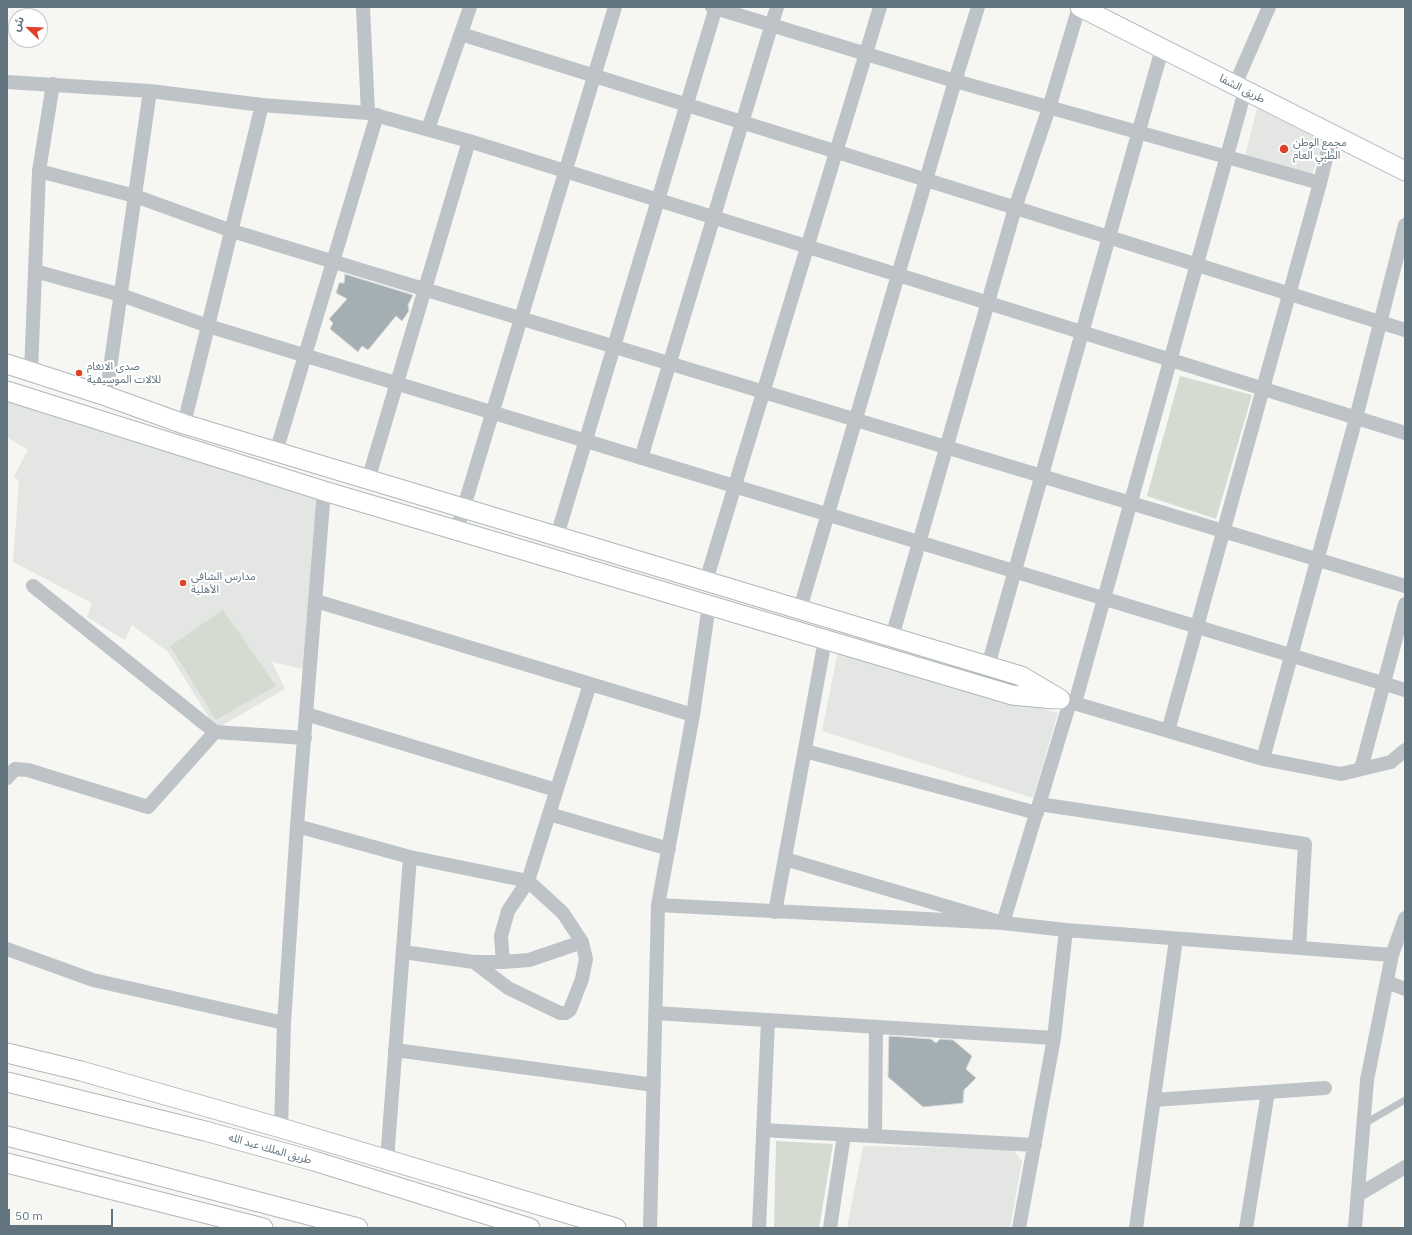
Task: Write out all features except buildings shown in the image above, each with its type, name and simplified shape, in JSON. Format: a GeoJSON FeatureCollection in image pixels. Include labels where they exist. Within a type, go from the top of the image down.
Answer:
{"type":"FeatureCollection","features":[{"type":"Feature","properties":{"kind":"street"},"geometry":{"type":"LineString","coordinates":[[276,452],[333,261],[373,114],[363,7]]}},
{"type":"Feature","properties":{"kind":"street"},"geometry":{"type":"LineString","coordinates":[[428,129],[470,7]]}},
{"type":"Feature","properties":{"kind":"street"},"geometry":{"type":"LineString","coordinates":[[457,530],[615,7]]}},
{"type":"Feature","properties":{"kind":"street"},"geometry":{"type":"LineString","coordinates":[[557,536],[715,7],[955,81],[1320,183]]}},
{"type":"Feature","properties":{"kind":"street"},"geometry":{"type":"LineString","coordinates":[[642,458],[777,7]]}},
{"type":"Feature","properties":{"kind":"street"},"geometry":{"type":"LineString","coordinates":[[706,581],[880,7]]}},
{"type":"Feature","properties":{"kind":"street"},"geometry":{"type":"LineString","coordinates":[[800,610],[978,7]]}},
{"type":"Feature","properties":{"kind":"street"},"geometry":{"type":"LineString","coordinates":[[892,637],[1015,208],[1049,108],[1079,7]]}},
{"type":"Feature","properties":{"kind":"street","name":"طريق الشفا"},"geometry":{"type":"LineString","coordinates":[[1079,7],[1405,171]]}},
{"type":"Feature","properties":{"kind":"street"},"geometry":{"type":"LineString","coordinates":[[1003,923],[1038,809],[1068,702],[1104,598],[1227,157],[1240,88],[1269,7]]}},
{"type":"Feature","properties":{"kind":"street"},"geometry":{"type":"LineString","coordinates":[[460,34],[1405,330]]}},
{"type":"Feature","properties":{"kind":"street"},"geometry":{"type":"LineString","coordinates":[[988,666],[1162,49]]}},
{"type":"Feature","properties":{"kind":"street"},"geometry":{"type":"LineString","coordinates":[[7,82],[150,91],[262,104],[373,114],[469,141],[1405,433]]}},
{"type":"Feature","properties":{"kind":"street"},"geometry":{"type":"LineString","coordinates":[[31,372],[39,171],[53,84]]}},
{"type":"Feature","properties":{"kind":"street"},"geometry":{"type":"LineString","coordinates":[[106,396],[150,91]]}},
{"type":"Feature","properties":{"kind":"street"},"geometry":{"type":"LineString","coordinates":[[184,424],[262,104]]}},
{"type":"Feature","properties":{"kind":"street"},"geometry":{"type":"LineString","coordinates":[[1168,731],[1320,183],[1332,134]]}},
{"type":"Feature","properties":{"kind":"street"},"geometry":{"type":"LineString","coordinates":[[368,480],[469,141]]}},
{"type":"Feature","properties":{"kind":"street"},"geometry":{"type":"LineString","coordinates":[[39,171],[135,196],[232,231],[856,420],[948,446],[1405,586]]}},
{"type":"Feature","properties":{"kind":"street"},"geometry":{"type":"LineString","coordinates":[[1263,759],[1356,418],[1405,225]]}},
{"type":"Feature","properties":{"kind":"street"},"geometry":{"type":"LineString","coordinates":[[35,271],[121,295],[208,326],[305,356],[1405,690]]}},
{"type":"Feature","properties":{"kind":"street"},"geometry":{"type":"LineString","coordinates":[[7,364],[106,396],[184,424],[1021,676],[1068,702]]}},
{"type":"Feature","properties":{"kind":"street"},"geometry":{"type":"LineString","coordinates":[[7,391],[324,491],[1012,695],[1068,702],[1263,759],[1341,774],[1391,762],[1405,750]]}},
{"type":"Feature","properties":{"kind":"street"},"geometry":{"type":"LineString","coordinates":[[281,1128],[284,1023],[306,714],[324,491]]}},
{"type":"Feature","properties":{"kind":"street"},"geometry":{"type":"LineString","coordinates":[[33,586],[215,732],[305,738]]}},
{"type":"Feature","properties":{"kind":"street"},"geometry":{"type":"LineString","coordinates":[[316,601],[693,715]]}},
{"type":"Feature","properties":{"kind":"street"},"geometry":{"type":"LineString","coordinates":[[1361,769],[1405,604]]}},
{"type":"Feature","properties":{"kind":"street"},"geometry":{"type":"LineString","coordinates":[[650,1228],[658,905],[693,715],[709,605]]}},
{"type":"Feature","properties":{"kind":"street"},"geometry":{"type":"LineString","coordinates":[[775,912],[825,640]]}},
{"type":"Feature","properties":{"kind":"street"},"geometry":{"type":"LineString","coordinates":[[503,962],[502,930],[508,911],[528,881],[590,684]]}},
{"type":"Feature","properties":{"kind":"street"},"geometry":{"type":"LineString","coordinates":[[306,714],[556,790]]}},
{"type":"Feature","properties":{"kind":"street"},"geometry":{"type":"LineString","coordinates":[[7,778],[15,769],[28,770],[148,807],[215,732]]}},
{"type":"Feature","properties":{"kind":"street"},"geometry":{"type":"LineString","coordinates":[[805,751],[1038,809],[1305,844],[1298,948]]}},
{"type":"Feature","properties":{"kind":"street"},"geometry":{"type":"LineString","coordinates":[[549,814],[669,849]]}},
{"type":"Feature","properties":{"kind":"street"},"geometry":{"type":"LineString","coordinates":[[298,826],[410,857],[528,881],[563,913],[582,942],[586,959],[582,979],[570,1010],[566,1013],[560,1013],[508,988],[474,962]]}},
{"type":"Feature","properties":{"kind":"street"},"geometry":{"type":"LineString","coordinates":[[387,1160],[410,857]]}},
{"type":"Feature","properties":{"kind":"street"},"geometry":{"type":"LineString","coordinates":[[785,860],[1003,923]]}},
{"type":"Feature","properties":{"kind":"street"},"geometry":{"type":"LineString","coordinates":[[658,905],[1003,923],[1066,930],[1392,955]]}},
{"type":"Feature","properties":{"kind":"street"},"geometry":{"type":"LineString","coordinates":[[1355,1228],[1367,1080],[1392,955],[1402,936],[1405,918]]}},
{"type":"Feature","properties":{"kind":"street"},"geometry":{"type":"LineString","coordinates":[[1019,1228],[1054,1038],[1066,930]]}},
{"type":"Feature","properties":{"kind":"street"},"geometry":{"type":"LineString","coordinates":[[1136,1228],[1176,939]]}},
{"type":"Feature","properties":{"kind":"street"},"geometry":{"type":"LineString","coordinates":[[403,952],[474,962],[503,962],[529,960],[582,942]]}},
{"type":"Feature","properties":{"kind":"street"},"geometry":{"type":"LineString","coordinates":[[7,949],[93,980],[284,1023]]}},
{"type":"Feature","properties":{"kind":"street"},"geometry":{"type":"LineString","coordinates":[[1387,982],[1405,989]]}},
{"type":"Feature","properties":{"kind":"street"},"geometry":{"type":"LineString","coordinates":[[655,1013],[1054,1038]]}},
{"type":"Feature","properties":{"kind":"street"},"geometry":{"type":"LineString","coordinates":[[759,1228],[768,1020]]}},
{"type":"Feature","properties":{"kind":"street"},"geometry":{"type":"LineString","coordinates":[[875,1136],[876,1027]]}},
{"type":"Feature","properties":{"kind":"street"},"geometry":{"type":"LineString","coordinates":[[395,1050],[654,1085]]}},
{"type":"Feature","properties":{"kind":"street"},"geometry":{"type":"LineString","coordinates":[[7,1053],[81,1071],[281,1128],[616,1228]]}},
{"type":"Feature","properties":{"kind":"street","name":"طريق الملك عبد الله"},"geometry":{"type":"LineString","coordinates":[[7,1082],[205,1131],[314,1161],[530,1228]]}},
{"type":"Feature","properties":{"kind":"street"},"geometry":{"type":"LineString","coordinates":[[1154,1100],[1324,1088]]}},
{"type":"Feature","properties":{"kind":"street"},"geometry":{"type":"LineString","coordinates":[[1246,1228],[1268,1092]]}},
{"type":"Feature","properties":{"kind":"street"},"geometry":{"type":"LineString","coordinates":[[763,1130],[1035,1145]]}},
{"type":"Feature","properties":{"kind":"street"},"geometry":{"type":"LineString","coordinates":[[830,1228],[844,1134]]}},
{"type":"Feature","properties":{"kind":"street"},"geometry":{"type":"LineString","coordinates":[[7,1136],[358,1228]]}},
{"type":"Feature","properties":{"kind":"street"},"geometry":{"type":"LineString","coordinates":[[7,1163],[263,1228]]}},
{"type":"Feature","properties":{"kind":"street"},"geometry":{"type":"LineString","coordinates":[[1358,1195],[1405,1167]]}},
{"type":"Feature","properties":{"kind":"lane"},"geometry":{"type":"LineString","coordinates":[[1364,1124],[1405,1100]]}},
{"type":"Feature","properties":{"kind":"shaded area","name":"مجمع الوطن الطبي العام"},"geometry":{"type":"Polygon","coordinates":[[[1257,108],[1324,142],[1311,177],[1245,157],[1257,108]]]}},
{"type":"Feature","properties":{"kind":"shaded area"},"geometry":{"type":"Polygon","coordinates":[[[1180,376],[1252,395],[1216,519],[1147,496],[1180,376]]]}},
{"type":"Feature","properties":{"kind":"shaded area","name":"مدارس الشافي الأهلية"},"geometry":{"type":"Polygon","coordinates":[[[7,401],[317,495],[308,670],[272,662],[285,689],[216,729],[168,652],[132,625],[125,640],[87,617],[92,603],[13,562],[19,481],[14,476],[28,450],[7,437],[7,401]]]}},
{"type":"Feature","properties":{"kind":"shaded area"},"geometry":{"type":"Polygon","coordinates":[[[223,610],[276,686],[216,720],[170,646],[223,610]]]}},
{"type":"Feature","properties":{"kind":"shaded area"},"geometry":{"type":"Polygon","coordinates":[[[838,651],[1058,713],[1033,798],[822,731],[838,651]]]}},
{"type":"Feature","properties":{"kind":"shaded area"},"geometry":{"type":"Polygon","coordinates":[[[776,1141],[833,1144],[819,1228],[774,1228],[776,1141]]]}},
{"type":"Feature","properties":{"kind":"shaded area"},"geometry":{"type":"Polygon","coordinates":[[[863,1146],[1013,1149],[1022,1161],[1010,1228],[847,1228],[863,1146]]]}},
{"type":"Feature","properties":{"kind":"place","name":"مجمع الوطن الطبي العام"},"geometry":{"type":"Point","coordinates":[1284,149]}},
{"type":"Feature","properties":{"kind":"place","name":"صدى الانغام للآلات الموسيقية"},"geometry":{"type":"Point","coordinates":[79,373]}},
{"type":"Feature","properties":{"kind":"place","name":"مدارس الشافي الأهلية"},"geometry":{"type":"Point","coordinates":[183,583]}}]}
